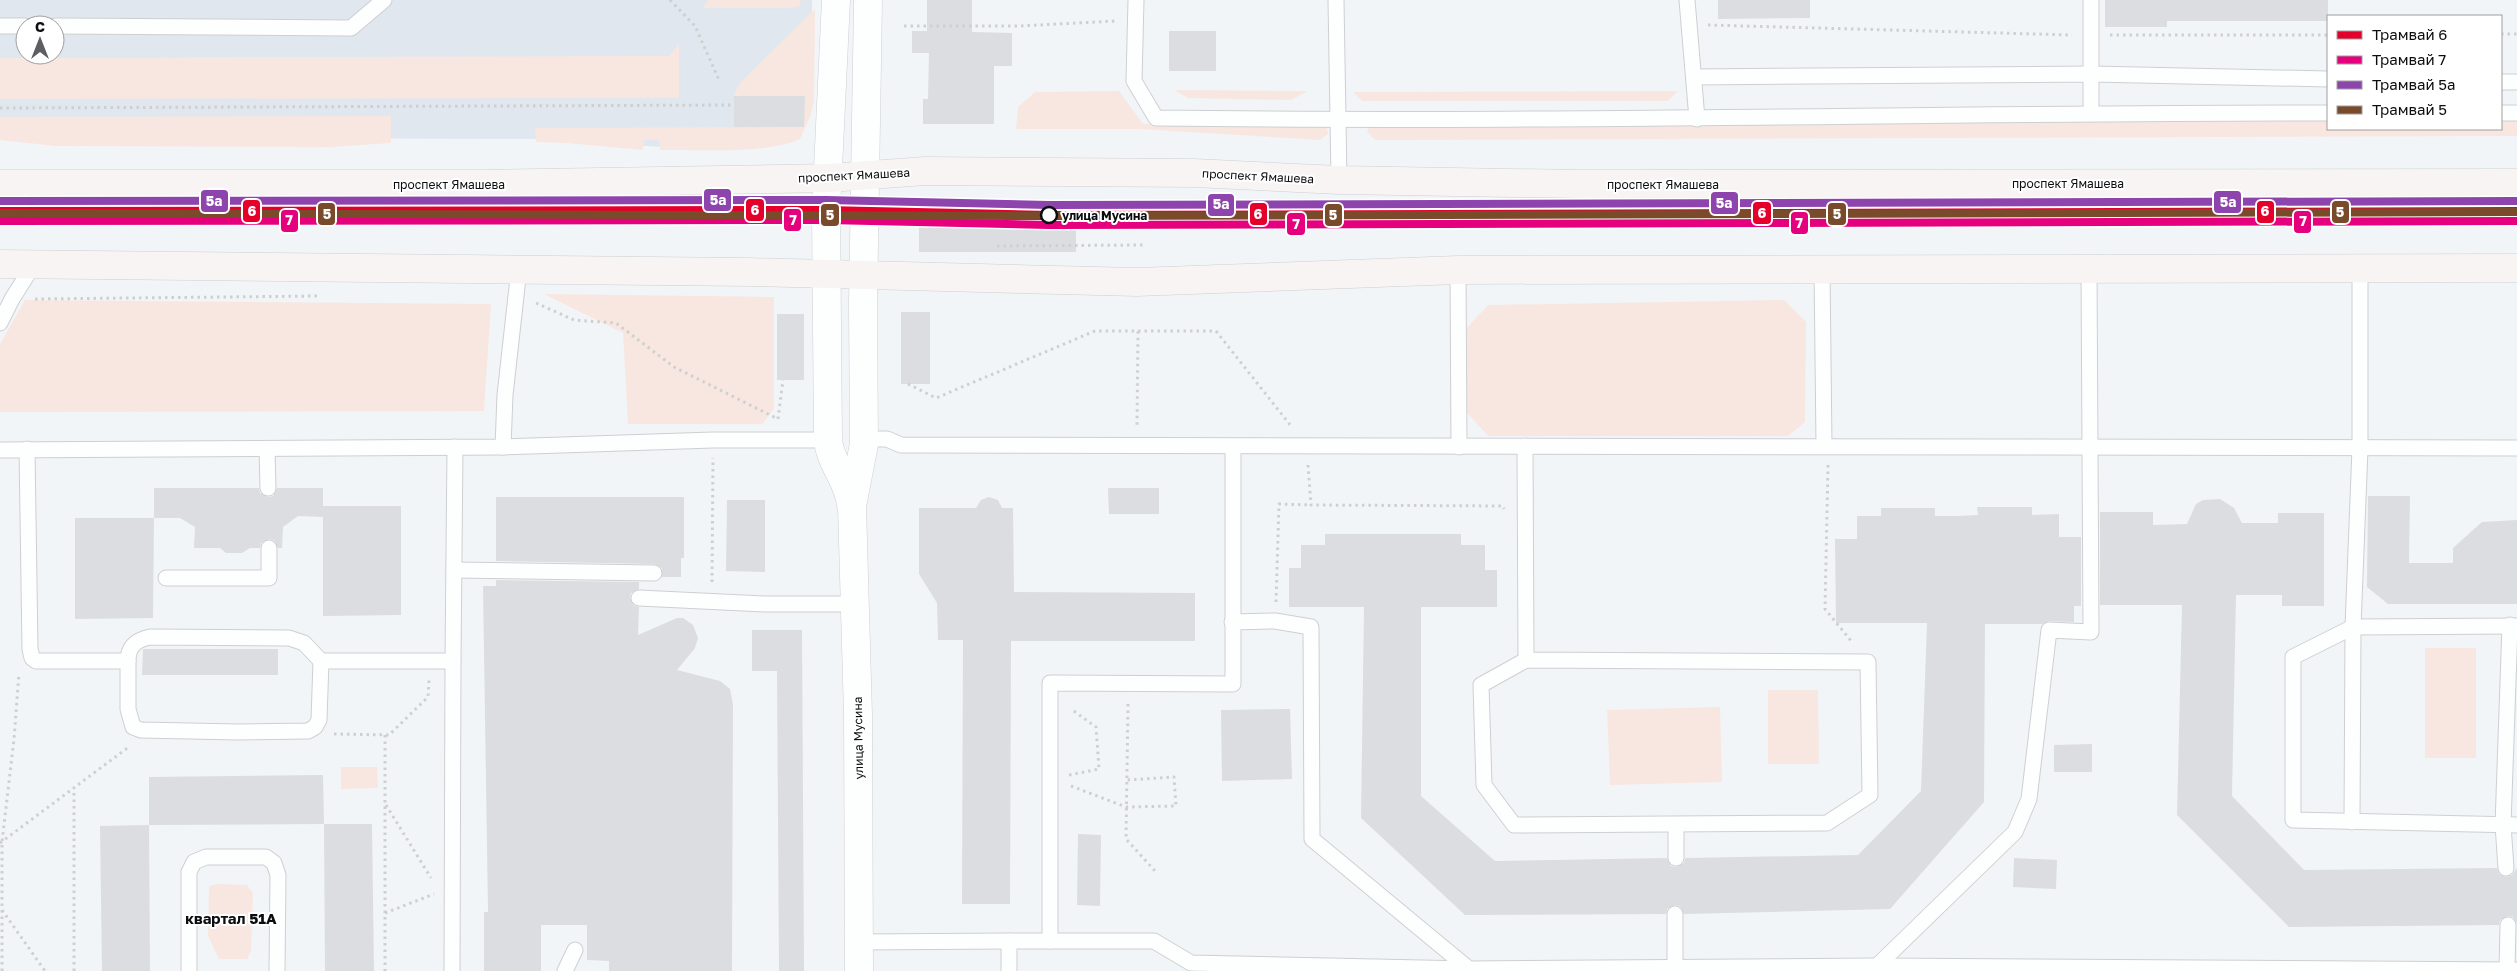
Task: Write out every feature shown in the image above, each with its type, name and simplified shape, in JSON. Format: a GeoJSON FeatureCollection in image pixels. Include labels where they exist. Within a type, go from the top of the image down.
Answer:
{"type":"FeatureCollection","features":[{"type":"Feature","properties":{"kind":"main road","name":"проспект Ямашева"},"geometry":{"type":"LineString","coordinates":[[0,184],[486,184],[830,178],[925,171],[1184,173],[1339,180],[1578,184],[2517,183]]}},
{"type":"Feature","properties":{"kind":"main road"},"geometry":{"type":"LineString","coordinates":[[0,264],[518,281],[863,274],[1137,282],[1458,270],[2517,268]]}},
{"type":"Feature","properties":{"kind":"street","name":"улица Мусина"},"geometry":{"type":"LineString","coordinates":[[836,0],[830,178],[826,210],[828,440],[831,459],[847,484],[852,506]]}},
{"type":"Feature","properties":{"kind":"street","name":"улица Мусина"},"geometry":{"type":"LineString","coordinates":[[859,971],[858,715],[852,506],[854,484],[862,461],[864,438],[863,274],[868,0]]}},
{"type":"Feature","properties":{"kind":"lane"},"geometry":{"type":"LineString","coordinates":[[65,26],[351,28],[384,0]]}},
{"type":"Feature","properties":{"kind":"lane"},"geometry":{"type":"LineString","coordinates":[[1136,0],[1134,81],[1156,118],[1336,120],[1697,119],[2091,113],[2327,113]]}},
{"type":"Feature","properties":{"kind":"lane"},"geometry":{"type":"LineString","coordinates":[[1336,0],[1336,120],[1339,180]]}},
{"type":"Feature","properties":{"kind":"lane"},"geometry":{"type":"LineString","coordinates":[[1687,0],[1697,119]]}},
{"type":"Feature","properties":{"kind":"lane"},"geometry":{"type":"LineString","coordinates":[[2091,1],[2091,113]]}},
{"type":"Feature","properties":{"kind":"lane"},"geometry":{"type":"LineString","coordinates":[[0,26],[15,26]]}},
{"type":"Feature","properties":{"kind":"lane"},"geometry":{"type":"LineString","coordinates":[[1694,77],[2092,74],[2327,79]]}},
{"type":"Feature","properties":{"kind":"lane"},"geometry":{"type":"LineString","coordinates":[[2502,82],[2517,82]]}},
{"type":"Feature","properties":{"kind":"lane"},"geometry":{"type":"LineString","coordinates":[[2502,113],[2517,113]]}},
{"type":"Feature","properties":{"kind":"lane"},"geometry":{"type":"LineString","coordinates":[[0,323],[12,299],[34,264]]}},
{"type":"Feature","properties":{"kind":"lane"},"geometry":{"type":"LineString","coordinates":[[2352,822],[2353,627],[2360,448],[2360,268]]}},
{"type":"Feature","properties":{"kind":"lane"},"geometry":{"type":"LineString","coordinates":[[1822,269],[1826,446]]}},
{"type":"Feature","properties":{"kind":"lane"},"geometry":{"type":"LineString","coordinates":[[1876,966],[2015,832],[2029,799],[2049,630],[2091,632],[2089,269]]}},
{"type":"Feature","properties":{"kind":"lane"},"geometry":{"type":"LineString","coordinates":[[1458,270],[1459,447]]}},
{"type":"Feature","properties":{"kind":"lane"},"geometry":{"type":"LineString","coordinates":[[503,447],[505,395],[518,281]]}},
{"type":"Feature","properties":{"kind":"lane"},"geometry":{"type":"LineString","coordinates":[[864,438],[887,439],[901,445],[2517,448]]}},
{"type":"Feature","properties":{"kind":"lane"},"geometry":{"type":"LineString","coordinates":[[0,450],[503,447],[713,440],[828,440]]}},
{"type":"Feature","properties":{"kind":"lane"},"geometry":{"type":"LineString","coordinates":[[1050,941],[1050,683],[1232,684],[1233,446]]}},
{"type":"Feature","properties":{"kind":"lane"},"geometry":{"type":"LineString","coordinates":[[1525,446],[1526,660]]}},
{"type":"Feature","properties":{"kind":"lane"},"geometry":{"type":"LineString","coordinates":[[452,971],[446,889],[453,661],[456,447]]}},
{"type":"Feature","properties":{"kind":"lane"},"geometry":{"type":"LineString","coordinates":[[267,448],[268,488]]}},
{"type":"Feature","properties":{"kind":"lane"},"geometry":{"type":"LineString","coordinates":[[27,449],[30,649],[32,658],[41,662],[128,661]]}},
{"type":"Feature","properties":{"kind":"lane"},"geometry":{"type":"LineString","coordinates":[[166,578],[269,578],[269,548]]}},
{"type":"Feature","properties":{"kind":"lane"},"geometry":{"type":"LineString","coordinates":[[454,570],[654,573]]}},
{"type":"Feature","properties":{"kind":"lane"},"geometry":{"type":"LineString","coordinates":[[639,598],[711,602],[854,604]]}},
{"type":"Feature","properties":{"kind":"lane"},"geometry":{"type":"LineString","coordinates":[[1232,622],[1275,621],[1311,627],[1312,839],[1469,968]]}},
{"type":"Feature","properties":{"kind":"lane"},"geometry":{"type":"LineString","coordinates":[[2506,868],[2510,825],[2513,626],[2353,627],[2293,657],[2293,820],[2510,825]]}},
{"type":"Feature","properties":{"kind":"lane"},"geometry":{"type":"LineString","coordinates":[[150,637],[289,638],[304,643],[321,661],[319,720],[315,727],[308,731],[238,732],[153,730],[133,727],[128,709],[128,661],[128,652],[132,646],[140,640],[150,637]]}},
{"type":"Feature","properties":{"kind":"lane"},"geometry":{"type":"LineString","coordinates":[[1526,660],[1868,662],[1870,795],[1827,823],[1676,825],[1514,824],[1484,785],[1481,686],[1526,660]]}},
{"type":"Feature","properties":{"kind":"lane"},"geometry":{"type":"LineString","coordinates":[[321,661],[453,661]]}},
{"type":"Feature","properties":{"kind":"lane"},"geometry":{"type":"LineString","coordinates":[[1676,825],[1676,858]]}},
{"type":"Feature","properties":{"kind":"lane"},"geometry":{"type":"LineString","coordinates":[[189,971],[189,872],[194,862],[206,857],[266,857],[274,863],[278,875],[277,971]]}},
{"type":"Feature","properties":{"kind":"lane"},"geometry":{"type":"LineString","coordinates":[[1675,969],[1676,914]]}},
{"type":"Feature","properties":{"kind":"lane"},"geometry":{"type":"LineString","coordinates":[[860,942],[1154,941],[1191,963],[1469,968],[1675,969],[1858,968],[1876,966],[2512,970],[2508,925]]}},
{"type":"Feature","properties":{"kind":"lane"},"geometry":{"type":"LineString","coordinates":[[1009,941],[1009,971]]}},
{"type":"Feature","properties":{"kind":"lane"},"geometry":{"type":"LineString","coordinates":[[565,971],[575,950]]}},
{"type":"Feature","properties":{"kind":"path"},"geometry":{"type":"LineString","coordinates":[[670,0],[695,26],[719,80]]}},
{"type":"Feature","properties":{"kind":"path"},"geometry":{"type":"LineString","coordinates":[[904,26],[1019,26],[1136,20]]}},
{"type":"Feature","properties":{"kind":"path"},"geometry":{"type":"LineString","coordinates":[[1690,25],[2091,35],[2327,35]]}},
{"type":"Feature","properties":{"kind":"path"},"geometry":{"type":"LineString","coordinates":[[2502,34],[2517,34]]}},
{"type":"Feature","properties":{"kind":"path"},"geometry":{"type":"LineString","coordinates":[[0,108],[734,105]]}},
{"type":"Feature","properties":{"kind":"path"},"geometry":{"type":"LineString","coordinates":[[999,207],[1148,207]]}},
{"type":"Feature","properties":{"kind":"path"},"geometry":{"type":"LineString","coordinates":[[997,246],[1145,244]]}},
{"type":"Feature","properties":{"kind":"path"},"geometry":{"type":"LineString","coordinates":[[518,281],[574,320],[616,323],[674,366],[778,419]]}},
{"type":"Feature","properties":{"kind":"path"},"geometry":{"type":"LineString","coordinates":[[12,299],[328,296]]}},
{"type":"Feature","properties":{"kind":"path"},"geometry":{"type":"LineString","coordinates":[[908,384],[936,398],[1095,331],[1138,331],[1137,446]]}},
{"type":"Feature","properties":{"kind":"path"},"geometry":{"type":"LineString","coordinates":[[781,439],[778,419],[783,380]]}},
{"type":"Feature","properties":{"kind":"path"},"geometry":{"type":"LineString","coordinates":[[711,602],[713,440]]}},
{"type":"Feature","properties":{"kind":"path"},"geometry":{"type":"LineString","coordinates":[[1826,446],[1825,609],[1868,662]]}},
{"type":"Feature","properties":{"kind":"path"},"geometry":{"type":"LineString","coordinates":[[1275,621],[1279,504],[1311,505]]}},
{"type":"Feature","properties":{"kind":"path"},"geometry":{"type":"LineString","coordinates":[[2,971],[1,843],[14,739],[19,673],[32,658]]}},
{"type":"Feature","properties":{"kind":"path"},"geometry":{"type":"LineString","coordinates":[[315,727],[336,734],[389,735],[428,697],[428,661]]}},
{"type":"Feature","properties":{"kind":"path"},"geometry":{"type":"LineString","coordinates":[[1128,683],[1126,839],[1155,871]]}},
{"type":"Feature","properties":{"kind":"path"},"geometry":{"type":"LineString","coordinates":[[1050,694],[1096,727],[1099,769],[1050,778]]}},
{"type":"Feature","properties":{"kind":"path"},"geometry":{"type":"LineString","coordinates":[[1,843],[153,730]]}},
{"type":"Feature","properties":{"kind":"path"},"geometry":{"type":"LineString","coordinates":[[385,735],[385,971]]}},
{"type":"Feature","properties":{"kind":"path"},"geometry":{"type":"LineString","coordinates":[[1050,778],[1126,807],[1176,806],[1174,777],[1127,780]]}},
{"type":"Feature","properties":{"kind":"path"},"geometry":{"type":"LineString","coordinates":[[74,789],[74,971]]}},
{"type":"Feature","properties":{"kind":"path"},"geometry":{"type":"LineString","coordinates":[[385,803],[446,889],[385,913]]}},
{"type":"Feature","properties":{"kind":"path"},"geometry":{"type":"LineString","coordinates":[[2,910],[45,971]]}},
{"type":"Feature","properties":{"kind":"shaded area"},"geometry":{"type":"Polygon","coordinates":[[[0,0],[812,0],[811,101],[808,115],[798,137],[663,147],[539,139],[0,137],[0,0]]]}},
{"type":"Feature","properties":{"kind":"shaded area"},"geometry":{"type":"Polygon","coordinates":[[[708,0],[801,0],[799,6],[791,8],[703,8],[708,0]]]}},
{"type":"Feature","properties":{"kind":"shaded area"},"geometry":{"type":"Polygon","coordinates":[[[815,9],[814,102],[810,117],[800,139],[769,147],[732,150],[660,150],[659,140],[644,140],[643,150],[536,142],[535,128],[804,127],[804,96],[734,96],[739,84],[815,9]]]}},
{"type":"Feature","properties":{"kind":"shaded area"},"geometry":{"type":"Polygon","coordinates":[[[679,44],[679,98],[0,99],[0,58],[15,58],[15,65],[65,65],[65,58],[669,56],[679,44]]]}},
{"type":"Feature","properties":{"kind":"shaded area"},"geometry":{"type":"Polygon","coordinates":[[[1174,90],[1308,91],[1291,100],[1188,98],[1174,90]]]}},
{"type":"Feature","properties":{"kind":"shaded area"},"geometry":{"type":"Polygon","coordinates":[[[1119,91],[1143,124],[1327,127],[1328,134],[1320,140],[1140,129],[1016,129],[1018,107],[1035,92],[1119,91]]]}},
{"type":"Feature","properties":{"kind":"shaded area"},"geometry":{"type":"Polygon","coordinates":[[[1678,91],[1668,101],[1362,101],[1353,92],[1678,91]]]}},
{"type":"Feature","properties":{"kind":"shaded area"},"geometry":{"type":"Polygon","coordinates":[[[391,116],[391,143],[331,147],[56,146],[0,140],[0,117],[391,116]]]}},
{"type":"Feature","properties":{"kind":"shaded area"},"geometry":{"type":"Polygon","coordinates":[[[2502,120],[2517,120],[2517,136],[1375,140],[1367,132],[1369,125],[2327,121],[2327,130],[2502,130],[2502,120]]]}},
{"type":"Feature","properties":{"kind":"shaded area"},"geometry":{"type":"Polygon","coordinates":[[[544,294],[774,297],[774,409],[762,424],[628,424],[623,333],[544,294]]]}},
{"type":"Feature","properties":{"kind":"shaded area"},"geometry":{"type":"Polygon","coordinates":[[[25,300],[491,304],[484,411],[0,412],[0,344],[25,300]]]}},
{"type":"Feature","properties":{"kind":"shaded area"},"geometry":{"type":"Polygon","coordinates":[[[1784,300],[1806,322],[1805,422],[1788,436],[1488,436],[1461,406],[1464,331],[1488,305],[1784,300]]]}},
{"type":"Feature","properties":{"kind":"shaded area"},"geometry":{"type":"Polygon","coordinates":[[[2425,648],[2476,648],[2476,758],[2425,758],[2425,648]]]}},
{"type":"Feature","properties":{"kind":"shaded area"},"geometry":{"type":"Polygon","coordinates":[[[1768,690],[1818,690],[1819,764],[1768,764],[1768,690]]]}},
{"type":"Feature","properties":{"kind":"shaded area"},"geometry":{"type":"Polygon","coordinates":[[[1720,707],[1722,782],[1610,785],[1607,710],[1720,707]]]}},
{"type":"Feature","properties":{"kind":"shaded area"},"geometry":{"type":"Polygon","coordinates":[[[341,767],[377,767],[378,788],[341,789],[341,767]]]}},
{"type":"Feature","properties":{"kind":"shaded area"},"geometry":{"type":"Polygon","coordinates":[[[218,884],[247,885],[253,893],[251,951],[247,959],[219,959],[208,936],[209,886],[218,884]]]}},
{"type":"Feature","properties":{"kind":"building"},"geometry":{"type":"Polygon","coordinates":[[[927,0],[972,0],[972,32],[1012,33],[1012,66],[994,66],[994,124],[923,124],[923,99],[928,99],[929,53],[912,53],[912,31],[927,31],[927,0]]]}},
{"type":"Feature","properties":{"kind":"building"},"geometry":{"type":"Polygon","coordinates":[[[1718,0],[1810,0],[1810,18],[1718,19],[1718,0]]]}},
{"type":"Feature","properties":{"kind":"building"},"geometry":{"type":"Polygon","coordinates":[[[2105,0],[2328,0],[2327,21],[2167,21],[2167,27],[2105,27],[2105,0]]]}},
{"type":"Feature","properties":{"kind":"building"},"geometry":{"type":"Polygon","coordinates":[[[1169,31],[1216,31],[1216,71],[1169,71],[1169,31]]]}},
{"type":"Feature","properties":{"kind":"building"},"geometry":{"type":"Polygon","coordinates":[[[734,96],[805,96],[804,127],[734,127],[734,96]]]}},
{"type":"Feature","properties":{"kind":"building"},"geometry":{"type":"Polygon","coordinates":[[[919,201],[1076,202],[1076,252],[919,252],[919,201]]]}},
{"type":"Feature","properties":{"kind":"building"},"geometry":{"type":"Polygon","coordinates":[[[901,312],[930,312],[930,384],[901,384],[901,312]]]}},
{"type":"Feature","properties":{"kind":"building"},"geometry":{"type":"Polygon","coordinates":[[[777,314],[804,314],[804,380],[777,380],[777,314]]]}},
{"type":"Feature","properties":{"kind":"building"},"geometry":{"type":"Polygon","coordinates":[[[154,488],[259,488],[260,493],[268,497],[273,496],[277,488],[323,488],[323,506],[401,506],[401,615],[323,616],[323,517],[298,516],[283,527],[282,548],[278,548],[274,540],[269,539],[261,543],[260,548],[250,548],[242,553],[226,553],[220,548],[194,548],[195,527],[180,518],[154,518],[154,488]]]}},
{"type":"Feature","properties":{"kind":"building"},"geometry":{"type":"Polygon","coordinates":[[[1108,488],[1159,488],[1159,514],[1109,514],[1108,488]]]}},
{"type":"Feature","properties":{"kind":"building"},"geometry":{"type":"Polygon","coordinates":[[[2368,496],[2410,496],[2409,563],[2453,563],[2453,548],[2482,522],[2517,520],[2517,604],[2388,604],[2367,587],[2368,496]]]}},
{"type":"Feature","properties":{"kind":"building"},"geometry":{"type":"Polygon","coordinates":[[[496,497],[684,497],[684,558],[681,558],[681,577],[662,577],[662,568],[654,564],[496,561],[496,497]]]}},
{"type":"Feature","properties":{"kind":"building"},"geometry":{"type":"Polygon","coordinates":[[[989,497],[998,500],[1002,508],[1013,508],[1014,592],[1195,593],[1195,641],[1011,641],[1010,904],[962,904],[963,640],[938,640],[937,603],[919,574],[919,508],[976,508],[981,500],[989,497]]]}},
{"type":"Feature","properties":{"kind":"building"},"geometry":{"type":"Polygon","coordinates":[[[2220,499],[2234,508],[2242,523],[2278,523],[2278,513],[2324,513],[2324,606],[2282,606],[2282,595],[2236,595],[2232,796],[2304,870],[2497,868],[2499,874],[2506,877],[2512,875],[2517,868],[2517,923],[2513,917],[2508,916],[2500,920],[2499,925],[2289,927],[2177,815],[2182,605],[2100,605],[2100,512],[2153,512],[2153,525],[2187,524],[2196,504],[2203,500],[2220,499]]]}},
{"type":"Feature","properties":{"kind":"building"},"geometry":{"type":"Polygon","coordinates":[[[727,500],[765,500],[765,572],[726,571],[727,500]]]}},
{"type":"Feature","properties":{"kind":"building"},"geometry":{"type":"Polygon","coordinates":[[[1977,507],[2032,507],[2032,515],[2059,514],[2059,537],[2081,537],[2081,606],[2074,606],[2074,622],[2049,621],[2042,624],[1985,624],[1984,802],[1890,909],[1684,914],[1680,906],[1675,905],[1667,909],[1666,914],[1465,915],[1361,818],[1364,607],[1289,607],[1289,568],[1301,568],[1301,545],[1325,545],[1325,534],[1461,534],[1461,545],[1485,545],[1485,570],[1497,570],[1497,607],[1421,607],[1421,796],[1495,861],[1667,858],[1671,866],[1676,867],[1684,863],[1685,858],[1858,855],[1921,791],[1927,623],[1836,623],[1835,539],[1857,539],[1857,516],[1881,516],[1881,508],[1935,508],[1935,516],[1956,516],[1978,515],[1977,507]]]}},
{"type":"Feature","properties":{"kind":"building"},"geometry":{"type":"Polygon","coordinates":[[[75,518],[154,518],[153,618],[75,619],[75,518]]]}},
{"type":"Feature","properties":{"kind":"building"},"geometry":{"type":"Polygon","coordinates":[[[496,580],[639,582],[639,589],[631,593],[630,598],[634,606],[639,607],[638,635],[677,618],[683,618],[693,625],[698,638],[695,648],[677,670],[720,681],[730,689],[733,705],[732,971],[609,971],[609,961],[587,960],[587,925],[541,925],[541,971],[484,971],[484,912],[488,912],[483,586],[496,586],[496,580]]]}},
{"type":"Feature","properties":{"kind":"building"},"geometry":{"type":"Polygon","coordinates":[[[752,630],[802,630],[804,971],[779,971],[777,671],[752,671],[752,630]]]}},
{"type":"Feature","properties":{"kind":"building"},"geometry":{"type":"Polygon","coordinates":[[[143,649],[278,649],[278,675],[142,675],[143,649]]]}},
{"type":"Feature","properties":{"kind":"building"},"geometry":{"type":"Polygon","coordinates":[[[1290,709],[1292,779],[1222,781],[1221,710],[1290,709]]]}},
{"type":"Feature","properties":{"kind":"building"},"geometry":{"type":"Polygon","coordinates":[[[2092,744],[2092,772],[2054,772],[2054,745],[2092,744]]]}},
{"type":"Feature","properties":{"kind":"building"},"geometry":{"type":"Polygon","coordinates":[[[323,775],[324,824],[149,825],[149,777],[323,775]]]}},
{"type":"Feature","properties":{"kind":"building"},"geometry":{"type":"Polygon","coordinates":[[[324,824],[372,824],[374,971],[325,971],[324,824]]]}},
{"type":"Feature","properties":{"kind":"building"},"geometry":{"type":"Polygon","coordinates":[[[149,825],[150,971],[102,971],[100,826],[149,825]]]}},
{"type":"Feature","properties":{"kind":"building"},"geometry":{"type":"Polygon","coordinates":[[[1078,834],[1101,835],[1100,906],[1077,905],[1078,834]]]}},
{"type":"Feature","properties":{"kind":"building"},"geometry":{"type":"Polygon","coordinates":[[[2014,858],[2057,860],[2056,889],[2013,887],[2014,858]]]}},
{"type":"Feature","properties":{"kind":"tram line","name":"5а"},"geometry":{"type":"LineString","coordinates":[[0,201],[826,200],[1049,205],[2517,201]]}},
{"type":"Feature","properties":{"kind":"tram line","name":"6"},"geometry":{"type":"LineString","coordinates":[[0,211],[826,210],[1049,215],[2517,211]]}},
{"type":"Feature","properties":{"kind":"tram line","name":"5"},"geometry":{"type":"LineString","coordinates":[[0,213],[1051,216],[2517,212]]}},
{"type":"Feature","properties":{"kind":"tram line","name":"7"},"geometry":{"type":"LineString","coordinates":[[0,221],[826,220],[1049,225],[2517,221]]}},
{"type":"Feature","properties":{"kind":"place","name":"улица Мусина"},"geometry":{"type":"Point","coordinates":[1049,215]}},
{"type":"Feature","properties":{"kind":"district","name":"квартал 51А"},"geometry":{"type":"Point","coordinates":[231,918]}}]}
